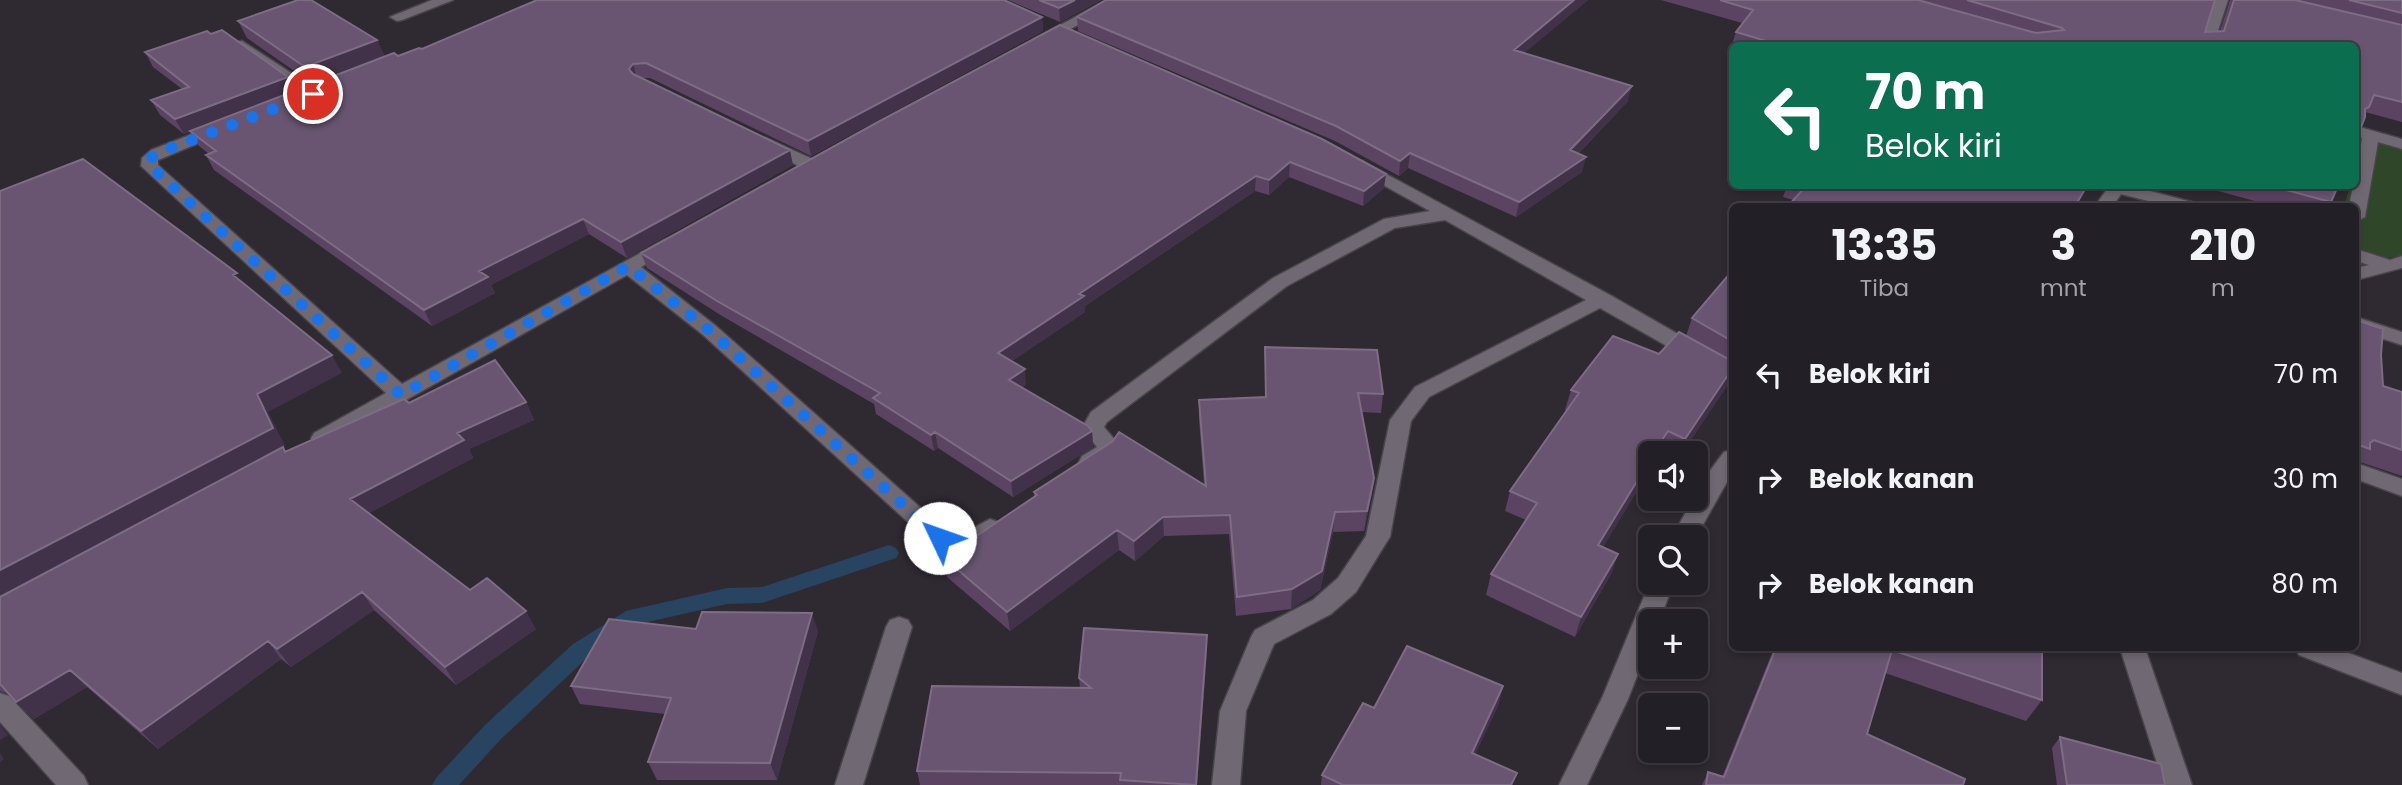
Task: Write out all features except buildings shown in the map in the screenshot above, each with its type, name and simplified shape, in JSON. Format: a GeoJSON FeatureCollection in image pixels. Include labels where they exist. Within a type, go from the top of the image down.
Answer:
{"type":"FeatureCollection","features":[{"type":"Feature","properties":{"kind":"street"},"geometry":{"type":"LineString","coordinates":[[397,17],[446,0]]}},
{"type":"Feature","properties":{"kind":"street"},"geometry":{"type":"LineString","coordinates":[[1024,49],[1118,0]]}},
{"type":"Feature","properties":{"kind":"street"},"geometry":{"type":"LineString","coordinates":[[2206,42],[2221,0]]}},
{"type":"Feature","properties":{"kind":"street"},"geometry":{"type":"LineString","coordinates":[[1036,20],[1085,41]]}},
{"type":"Feature","properties":{"kind":"street"},"geometry":{"type":"LineString","coordinates":[[239,43],[319,91],[289,103]]}},
{"type":"Feature","properties":{"kind":"street"},"geometry":{"type":"LineString","coordinates":[[240,121],[157,154],[150,158],[150,166],[401,395]]}},
{"type":"Feature","properties":{"kind":"street"},"geometry":{"type":"LineString","coordinates":[[2359,181],[2363,133],[2402,144]]}},
{"type":"Feature","properties":{"kind":"street"},"geometry":{"type":"LineString","coordinates":[[752,136],[811,165]]}},
{"type":"Feature","properties":{"kind":"street"},"geometry":{"type":"LineString","coordinates":[[787,179],[832,154]]}},
{"type":"Feature","properties":{"kind":"street"},"geometry":{"type":"LineString","coordinates":[[1352,160],[1729,372]]}},
{"type":"Feature","properties":{"kind":"street"},"geometry":{"type":"LineString","coordinates":[[2126,189],[2175,203]]}},
{"type":"Feature","properties":{"kind":"street"},"geometry":{"type":"LineString","coordinates":[[1071,475],[1109,450],[1109,446],[1093,428],[1099,417],[1280,282],[1390,223],[1448,214]]}},
{"type":"Feature","properties":{"kind":"street"},"geometry":{"type":"LineString","coordinates":[[304,447],[677,239]]}},
{"type":"Feature","properties":{"kind":"street"},"geometry":{"type":"LineString","coordinates":[[2359,256],[2395,264]]}},
{"type":"Feature","properties":{"kind":"street"},"geometry":{"type":"LineString","coordinates":[[2359,273],[2395,264]]}},
{"type":"Feature","properties":{"kind":"street"},"geometry":{"type":"LineString","coordinates":[[628,266],[709,330],[940,538],[956,544],[968,542],[1002,520]]}},
{"type":"Feature","properties":{"kind":"street"},"geometry":{"type":"LineString","coordinates":[[1226,785],[1233,711],[1264,637],[1322,607],[1347,585],[1378,537],[1401,420],[1409,407],[1422,392],[1441,380],[1603,299]]}},
{"type":"Feature","properties":{"kind":"street"},"geometry":{"type":"LineString","coordinates":[[2359,324],[2402,339]]}},
{"type":"Feature","properties":{"kind":"street"},"geometry":{"type":"LineString","coordinates":[[1691,525],[1714,482],[1729,462]]}},
{"type":"Feature","properties":{"kind":"street"},"geometry":{"type":"LineString","coordinates":[[2359,472],[2402,488]]}},
{"type":"Feature","properties":{"kind":"street"},"geometry":{"type":"LineString","coordinates":[[1573,785],[1615,699],[1657,595]]}},
{"type":"Feature","properties":{"kind":"street"},"geometry":{"type":"LineString","coordinates":[[849,785],[899,627]]}},
{"type":"Feature","properties":{"kind":"street"},"geometry":{"type":"LineString","coordinates":[[2134,651],[2178,785]]}},
{"type":"Feature","properties":{"kind":"street"},"geometry":{"type":"LineString","coordinates":[[2316,651],[2402,684]]}},
{"type":"Feature","properties":{"kind":"street"},"geometry":{"type":"LineString","coordinates":[[0,704],[74,785]]}},
{"type":"Feature","properties":{"kind":"green space"},"geometry":{"type":"Polygon","coordinates":[[[2363,138],[2402,148],[2402,256],[2385,258],[2359,269],[2359,203],[2345,203],[2349,189],[2359,189],[2359,153],[2363,138]]]}},
{"type":"Feature","properties":{"kind":"waterway"},"geometry":{"type":"LineString","coordinates":[[444,785],[493,732],[581,650],[633,617],[727,596],[762,595],[889,553]]}},
{"type":"Feature","properties":{"kind":"route"},"geometry":{"type":"LineString","coordinates":[[313,94],[168,149],[150,158],[150,166],[204,212],[401,395],[628,266],[709,330],[940,538]]}}]}
